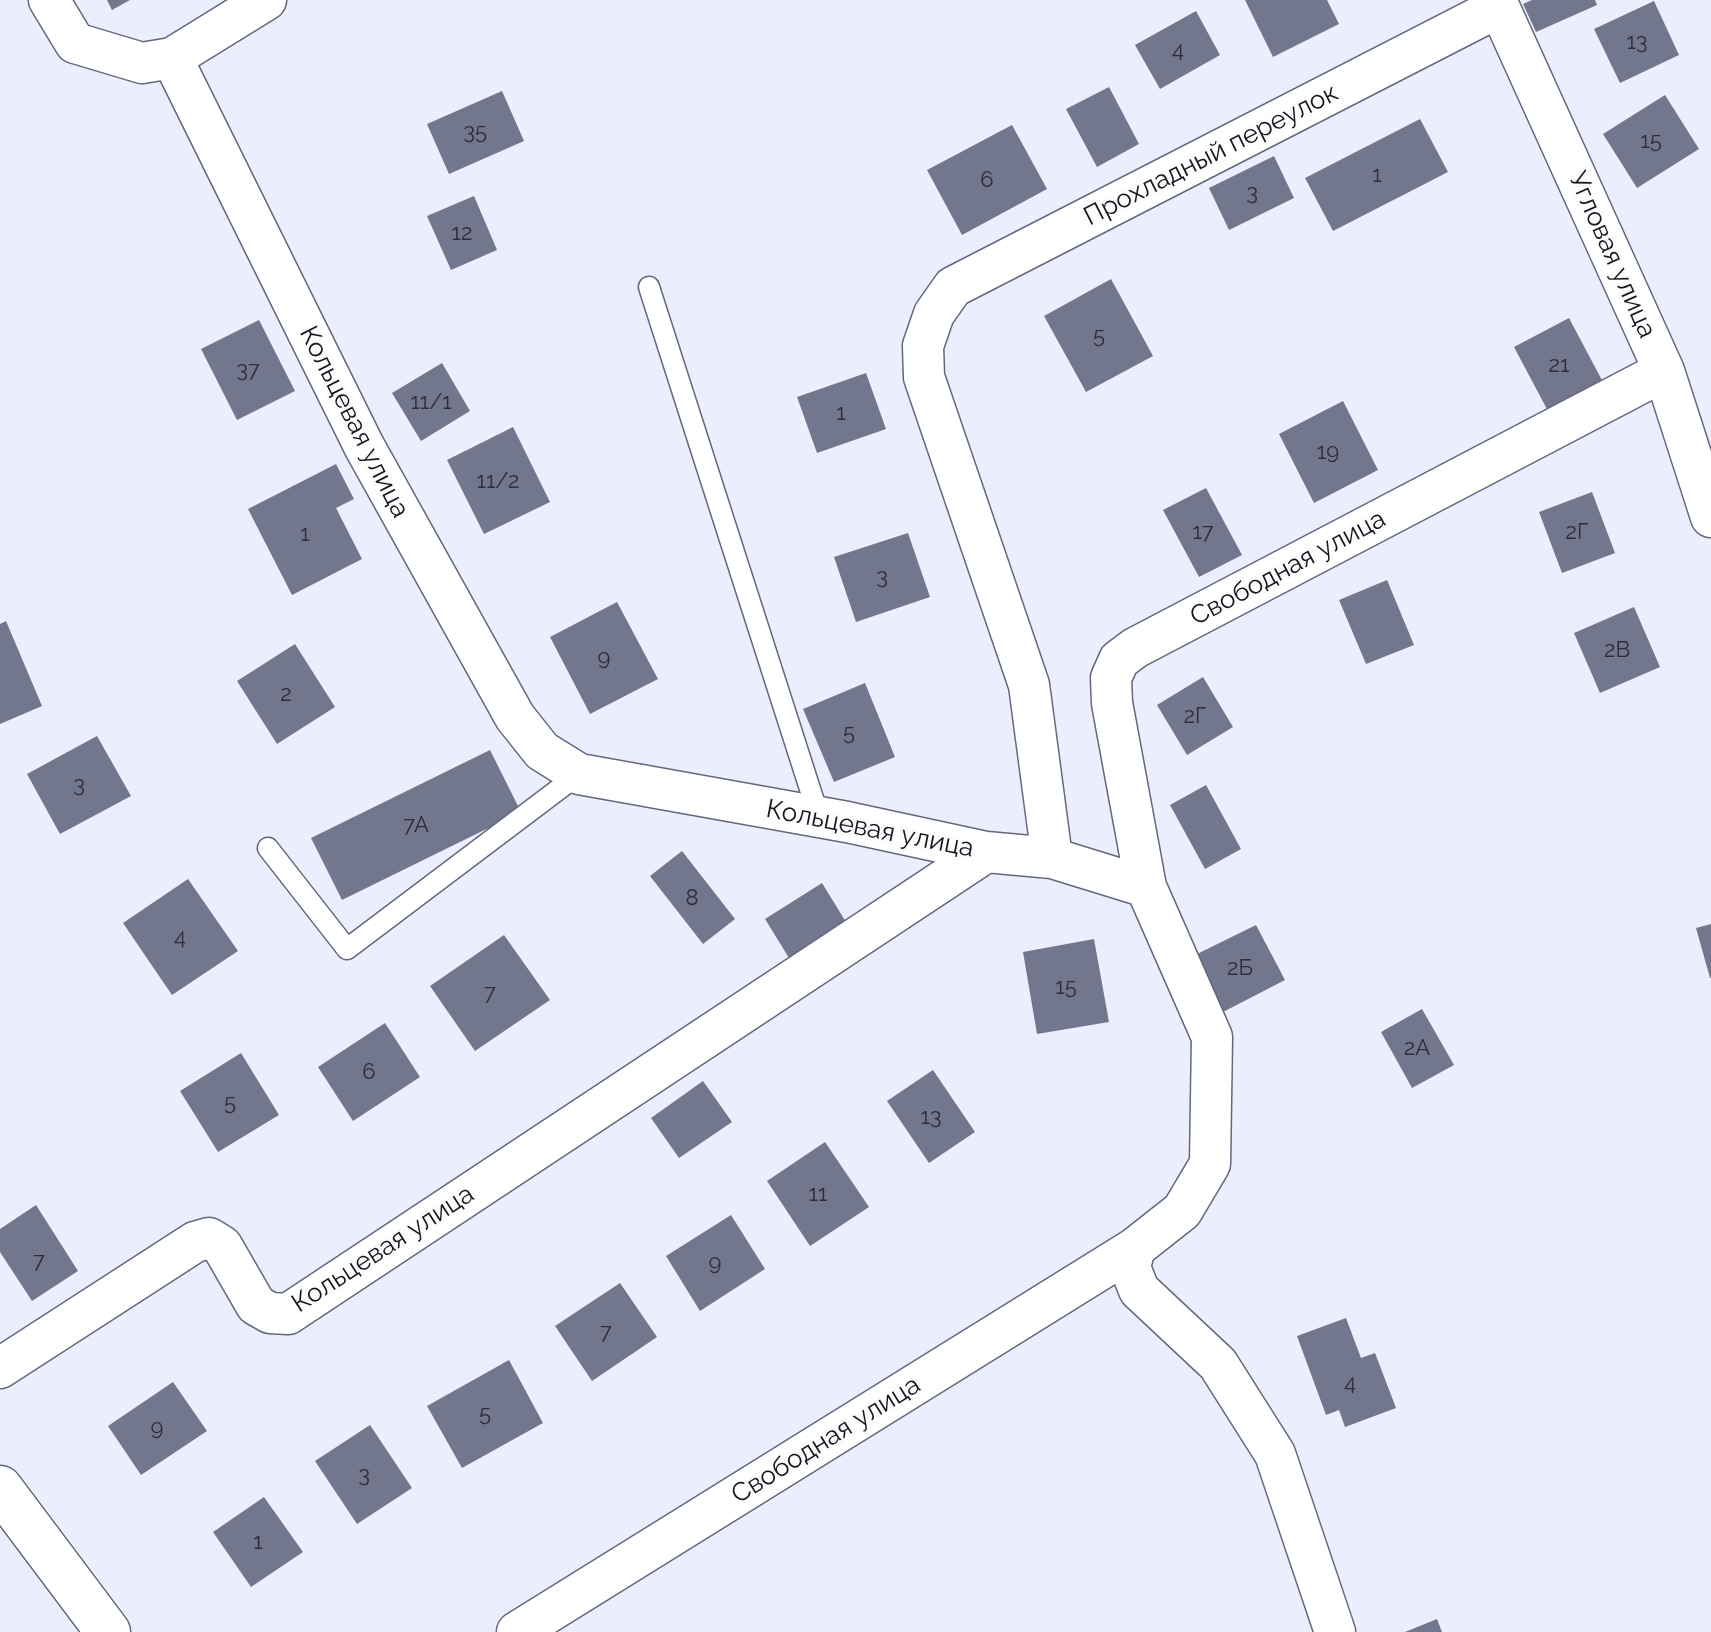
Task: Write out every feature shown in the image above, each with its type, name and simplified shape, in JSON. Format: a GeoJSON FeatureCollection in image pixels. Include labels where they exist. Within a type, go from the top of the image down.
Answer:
{"type":"FeatureCollection","features":[{"type":"Feature","properties":{"kind":"main road"},"geometry":{"type":"LineString","coordinates":[[0,1488],[108,1632]]}},
{"type":"Feature","properties":{"kind":"street"},"geometry":{"type":"LineString","coordinates":[[49,0],[75,43],[142,63],[172,58],[266,0]]}},
{"type":"Feature","properties":{"kind":"street","name":"Прохладный переулок"},"geometry":{"type":"LineString","coordinates":[[1052,858],[1029,685],[924,377],[923,346],[934,314],[953,287],[1498,4]]}},
{"type":"Feature","properties":{"kind":"street","name":"Угловая улица"},"geometry":{"type":"LineString","coordinates":[[1498,4],[1664,371],[1711,517]]}},
{"type":"Feature","properties":{"kind":"street","name":"Кольцевая улица"},"geometry":{"type":"LineString","coordinates":[[172,58],[364,446],[515,717],[542,751],[579,774],[819,817],[986,852]]}},
{"type":"Feature","properties":{"kind":"street","name":"Свободная улица"},"geometry":{"type":"LineString","coordinates":[[517,1632],[1135,1248],[1182,1211],[1210,1164],[1212,1037],[1146,887],[1112,703],[1111,678],[1119,660],[1135,648],[1664,371]]}},
{"type":"Feature","properties":{"kind":"street"},"geometry":{"type":"LineString","coordinates":[[986,852],[1052,858],[1146,887]]}},
{"type":"Feature","properties":{"kind":"street","name":"Кольцевая улица"},"geometry":{"type":"LineString","coordinates":[[0,1368],[195,1242],[209,1238],[222,1246],[256,1305],[270,1313],[288,1314],[986,852]]}},
{"type":"Feature","properties":{"kind":"street"},"geometry":{"type":"LineString","coordinates":[[1135,1248],[1130,1267],[1139,1290],[1218,1364],[1275,1454],[1335,1632]]}},
{"type":"Feature","properties":{"kind":"lane"},"geometry":{"type":"LineString","coordinates":[[649,287],[819,817]]}},
{"type":"Feature","properties":{"kind":"lane"},"geometry":{"type":"LineString","coordinates":[[268,848],[347,949],[579,774]]}},
{"type":"Feature","properties":{"kind":"building"},"geometry":{"type":"Polygon","coordinates":[[[107,0],[130,0],[112,10],[107,0]]]}},
{"type":"Feature","properties":{"kind":"building"},"geometry":{"type":"Polygon","coordinates":[[[1245,0],[1327,0],[1339,24],[1273,57],[1245,0]]]}},
{"type":"Feature","properties":{"kind":"building"},"geometry":{"type":"Polygon","coordinates":[[[1532,0],[1595,0],[1597,5],[1536,32],[1523,4],[1532,0]]]}},
{"type":"Feature","properties":{"kind":"building"},"geometry":{"type":"Polygon","coordinates":[[[1654,1],[1679,55],[1620,83],[1594,29],[1654,1]]]}},
{"type":"Feature","properties":{"kind":"building"},"geometry":{"type":"Polygon","coordinates":[[[1196,11],[1220,55],[1160,89],[1135,45],[1196,11]]]}},
{"type":"Feature","properties":{"kind":"building"},"geometry":{"type":"Polygon","coordinates":[[[1109,87],[1139,144],[1097,167],[1066,109],[1109,87]]]}},
{"type":"Feature","properties":{"kind":"building"},"geometry":{"type":"Polygon","coordinates":[[[502,91],[524,141],[449,174],[427,124],[502,91]]]}},
{"type":"Feature","properties":{"kind":"building"},"geometry":{"type":"Polygon","coordinates":[[[1665,95],[1699,149],[1637,188],[1603,134],[1665,95]]]}},
{"type":"Feature","properties":{"kind":"building"},"geometry":{"type":"Polygon","coordinates":[[[1420,119],[1448,172],[1333,231],[1305,178],[1420,119]]]}},
{"type":"Feature","properties":{"kind":"building"},"geometry":{"type":"Polygon","coordinates":[[[1012,125],[1047,189],[962,235],[927,170],[1012,125]]]}},
{"type":"Feature","properties":{"kind":"building"},"geometry":{"type":"Polygon","coordinates":[[[1274,156],[1294,198],[1229,230],[1209,188],[1274,156]]]}},
{"type":"Feature","properties":{"kind":"building"},"geometry":{"type":"Polygon","coordinates":[[[474,196],[497,250],[451,270],[427,216],[474,196]]]}},
{"type":"Feature","properties":{"kind":"building"},"geometry":{"type":"Polygon","coordinates":[[[1111,279],[1153,356],[1086,392],[1044,316],[1111,279]]]}},
{"type":"Feature","properties":{"kind":"building"},"geometry":{"type":"Polygon","coordinates":[[[1569,318],[1604,384],[1549,413],[1514,347],[1569,318]]]}},
{"type":"Feature","properties":{"kind":"building"},"geometry":{"type":"Polygon","coordinates":[[[259,320],[295,391],[237,420],[201,349],[259,320]]]}},
{"type":"Feature","properties":{"kind":"building"},"geometry":{"type":"Polygon","coordinates":[[[442,363],[470,411],[421,441],[392,393],[442,363]]]}},
{"type":"Feature","properties":{"kind":"building"},"geometry":{"type":"Polygon","coordinates":[[[866,373],[886,429],[817,453],[797,397],[866,373]]]}},
{"type":"Feature","properties":{"kind":"building"},"geometry":{"type":"Polygon","coordinates":[[[1343,401],[1378,470],[1314,503],[1279,434],[1343,401]]]}},
{"type":"Feature","properties":{"kind":"building"},"geometry":{"type":"Polygon","coordinates":[[[513,427],[550,502],[484,534],[447,460],[513,427]]]}},
{"type":"Feature","properties":{"kind":"building"},"geometry":{"type":"Polygon","coordinates":[[[336,464],[354,499],[336,508],[362,559],[292,595],[248,509],[336,464]]]}},
{"type":"Feature","properties":{"kind":"building"},"geometry":{"type":"Polygon","coordinates":[[[1206,488],[1242,555],[1199,577],[1163,510],[1206,488]]]}},
{"type":"Feature","properties":{"kind":"building"},"geometry":{"type":"Polygon","coordinates":[[[1592,492],[1615,553],[1562,573],[1539,512],[1592,492]]]}},
{"type":"Feature","properties":{"kind":"building"},"geometry":{"type":"Polygon","coordinates":[[[908,533],[930,597],[856,622],[834,557],[908,533]]]}},
{"type":"Feature","properties":{"kind":"building"},"geometry":{"type":"Polygon","coordinates":[[[1387,580],[1414,645],[1366,664],[1339,600],[1387,580]]]}},
{"type":"Feature","properties":{"kind":"building"},"geometry":{"type":"Polygon","coordinates":[[[617,602],[658,679],[590,714],[550,637],[617,602]]]}},
{"type":"Feature","properties":{"kind":"building"},"geometry":{"type":"Polygon","coordinates":[[[1634,607],[1660,667],[1600,693],[1574,633],[1634,607]]]}},
{"type":"Feature","properties":{"kind":"building"},"geometry":{"type":"Polygon","coordinates":[[[6,621],[42,706],[0,724],[0,624],[6,621]]]}},
{"type":"Feature","properties":{"kind":"building"},"geometry":{"type":"Polygon","coordinates":[[[295,644],[335,707],[277,744],[237,681],[295,644]]]}},
{"type":"Feature","properties":{"kind":"building"},"geometry":{"type":"Polygon","coordinates":[[[1203,677],[1233,727],[1187,755],[1157,705],[1203,677]]]}},
{"type":"Feature","properties":{"kind":"building"},"geometry":{"type":"Polygon","coordinates":[[[865,683],[895,757],[834,782],[803,709],[865,683]]]}},
{"type":"Feature","properties":{"kind":"building"},"geometry":{"type":"Polygon","coordinates":[[[97,736],[131,796],[60,834],[27,774],[97,736]]]}},
{"type":"Feature","properties":{"kind":"building"},"geometry":{"type":"Polygon","coordinates":[[[490,750],[521,812],[342,900],[311,838],[490,750]]]}},
{"type":"Feature","properties":{"kind":"building"},"geometry":{"type":"Polygon","coordinates":[[[1206,785],[1241,849],[1205,869],[1170,805],[1206,785]]]}},
{"type":"Feature","properties":{"kind":"building"},"geometry":{"type":"Polygon","coordinates":[[[682,851],[735,919],[703,944],[650,876],[682,851]]]}},
{"type":"Feature","properties":{"kind":"building"},"geometry":{"type":"Polygon","coordinates":[[[188,879],[238,951],[172,995],[123,923],[188,879]]]}},
{"type":"Feature","properties":{"kind":"building"},"geometry":{"type":"Polygon","coordinates":[[[822,883],[846,922],[789,958],[765,919],[822,883]]]}},
{"type":"Feature","properties":{"kind":"building"},"geometry":{"type":"Polygon","coordinates":[[[1711,924],[1711,978],[1710,978],[1696,928],[1711,924]]]}},
{"type":"Feature","properties":{"kind":"building"},"geometry":{"type":"Polygon","coordinates":[[[1256,925],[1285,980],[1223,1012],[1195,955],[1256,925]]]}},
{"type":"Feature","properties":{"kind":"building"},"geometry":{"type":"Polygon","coordinates":[[[504,935],[550,1000],[475,1051],[430,986],[504,935]]]}},
{"type":"Feature","properties":{"kind":"building"},"geometry":{"type":"Polygon","coordinates":[[[1094,939],[1109,1022],[1037,1034],[1023,952],[1094,939]]]}},
{"type":"Feature","properties":{"kind":"building"},"geometry":{"type":"Polygon","coordinates":[[[1422,1009],[1454,1065],[1412,1088],[1381,1032],[1422,1009]]]}},
{"type":"Feature","properties":{"kind":"building"},"geometry":{"type":"Polygon","coordinates":[[[385,1023],[420,1077],[353,1121],[318,1067],[385,1023]]]}},
{"type":"Feature","properties":{"kind":"building"},"geometry":{"type":"Polygon","coordinates":[[[241,1053],[279,1115],[218,1152],[180,1091],[241,1053]]]}},
{"type":"Feature","properties":{"kind":"building"},"geometry":{"type":"Polygon","coordinates":[[[933,1070],[975,1132],[929,1163],[887,1101],[933,1070]]]}},
{"type":"Feature","properties":{"kind":"building"},"geometry":{"type":"Polygon","coordinates":[[[703,1081],[732,1122],[679,1158],[651,1118],[703,1081]]]}},
{"type":"Feature","properties":{"kind":"building"},"geometry":{"type":"Polygon","coordinates":[[[825,1142],[869,1207],[810,1246],[767,1181],[825,1142]]]}},
{"type":"Feature","properties":{"kind":"building"},"geometry":{"type":"Polygon","coordinates":[[[36,1205],[78,1271],[32,1301],[0,1252],[0,1229],[36,1205]]]}},
{"type":"Feature","properties":{"kind":"building"},"geometry":{"type":"Polygon","coordinates":[[[731,1215],[765,1269],[700,1311],[666,1256],[731,1215]]]}},
{"type":"Feature","properties":{"kind":"building"},"geometry":{"type":"Polygon","coordinates":[[[620,1283],[657,1337],[592,1381],[555,1326],[620,1283]]]}},
{"type":"Feature","properties":{"kind":"building"},"geometry":{"type":"Polygon","coordinates":[[[1346,1318],[1361,1358],[1375,1353],[1396,1408],[1345,1427],[1339,1410],[1326,1415],[1297,1336],[1346,1318]]]}},
{"type":"Feature","properties":{"kind":"building"},"geometry":{"type":"Polygon","coordinates":[[[509,1360],[543,1423],[462,1468],[427,1406],[509,1360]]]}},
{"type":"Feature","properties":{"kind":"building"},"geometry":{"type":"Polygon","coordinates":[[[173,1382],[207,1431],[141,1475],[108,1426],[173,1382]]]}},
{"type":"Feature","properties":{"kind":"building"},"geometry":{"type":"Polygon","coordinates":[[[370,1425],[412,1488],[357,1524],[315,1461],[370,1425]]]}},
{"type":"Feature","properties":{"kind":"building"},"geometry":{"type":"Polygon","coordinates":[[[264,1497],[303,1552],[251,1587],[213,1532],[264,1497]]]}},
{"type":"Feature","properties":{"kind":"building"},"geometry":{"type":"Polygon","coordinates":[[[1437,1619],[1442,1632],[1405,1632],[1437,1619]]]}}]}
